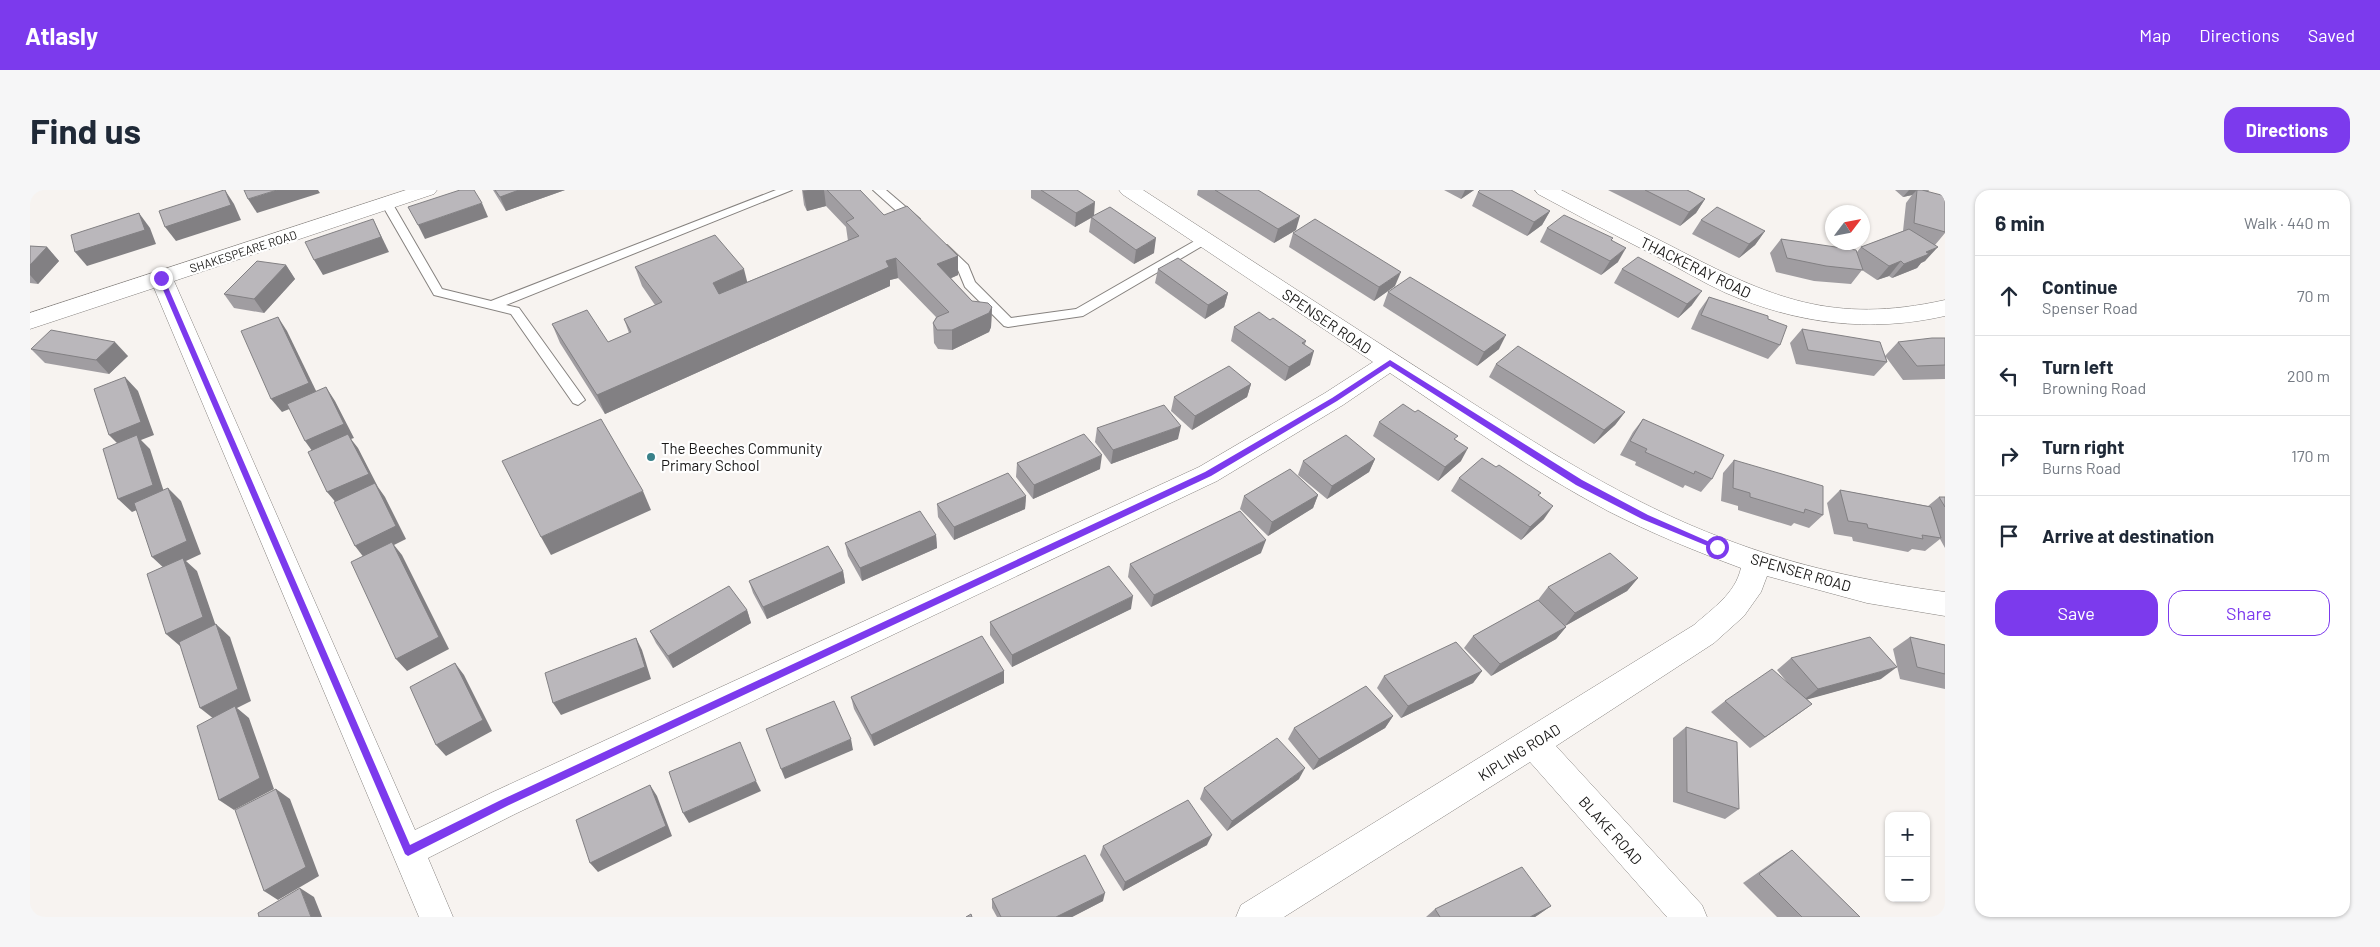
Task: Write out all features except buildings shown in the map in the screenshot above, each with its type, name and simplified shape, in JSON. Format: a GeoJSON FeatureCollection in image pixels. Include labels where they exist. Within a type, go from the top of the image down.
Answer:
{"type":"FeatureCollection","features":[{"type":"Feature","properties":{"kind":"street","name":"SHAKESPEARE ROAD"},"geometry":{"type":"LineString","coordinates":[[30,321],[427,190]]}},
{"type":"Feature","properties":{"kind":"street","name":"SPENSER ROAD"},"geometry":{"type":"LineString","coordinates":[[1129,190],[1390,362],[1544,461],[1614,502],[1683,533],[1756,560],[1844,585],[1945,604]]}},
{"type":"Feature","properties":{"kind":"street","name":"THACKERAY ROAD"},"geometry":{"type":"LineString","coordinates":[[1545,190],[1728,285],[1769,302],[1816,312],[1866,318],[1904,317],[1945,308]]}},
{"type":"Feature","properties":{"kind":"street"},"geometry":{"type":"LineString","coordinates":[[161,278],[436,917]]}},
{"type":"Feature","properties":{"kind":"street"},"geometry":{"type":"LineString","coordinates":[[408,851],[513,799],[1208,474],[1334,399],[1390,362]]}},
{"type":"Feature","properties":{"kind":"street","name":"KIPLING ROAD"},"geometry":{"type":"LineString","coordinates":[[1253,917],[1533,744],[1720,622],[1734,608],[1751,584],[1756,560]]}},
{"type":"Feature","properties":{"kind":"street","name":"BLAKE ROAD"},"geometry":{"type":"LineString","coordinates":[[1533,744],[1690,917]]}},
{"type":"Feature","properties":{"kind":"lane"},"geometry":{"type":"LineString","coordinates":[[493,306],[670,234],[786,190]]}},
{"type":"Feature","properties":{"kind":"lane"},"geometry":{"type":"LineString","coordinates":[[879,190],[922,228]]}},
{"type":"Feature","properties":{"kind":"lane"},"geometry":{"type":"LineString","coordinates":[[387,203],[438,292],[515,310],[578,400]]}},
{"type":"Feature","properties":{"kind":"lane"},"geometry":{"type":"LineString","coordinates":[[936,241],[964,268],[970,284],[1008,324],[1079,313],[1205,239]]}},
{"type":"Feature","properties":{"kind":"place","name":"The Beeches Community Primary School"},"geometry":{"type":"Point","coordinates":[651,457]}},
{"type":"Feature","properties":{"kind":"route"},"geometry":{"type":"LineString","coordinates":[[161,278],[408,851],[504,803],[1208,474],[1334,399],[1390,362],[1544,461],[1614,502],[1717,547]]}}]}
